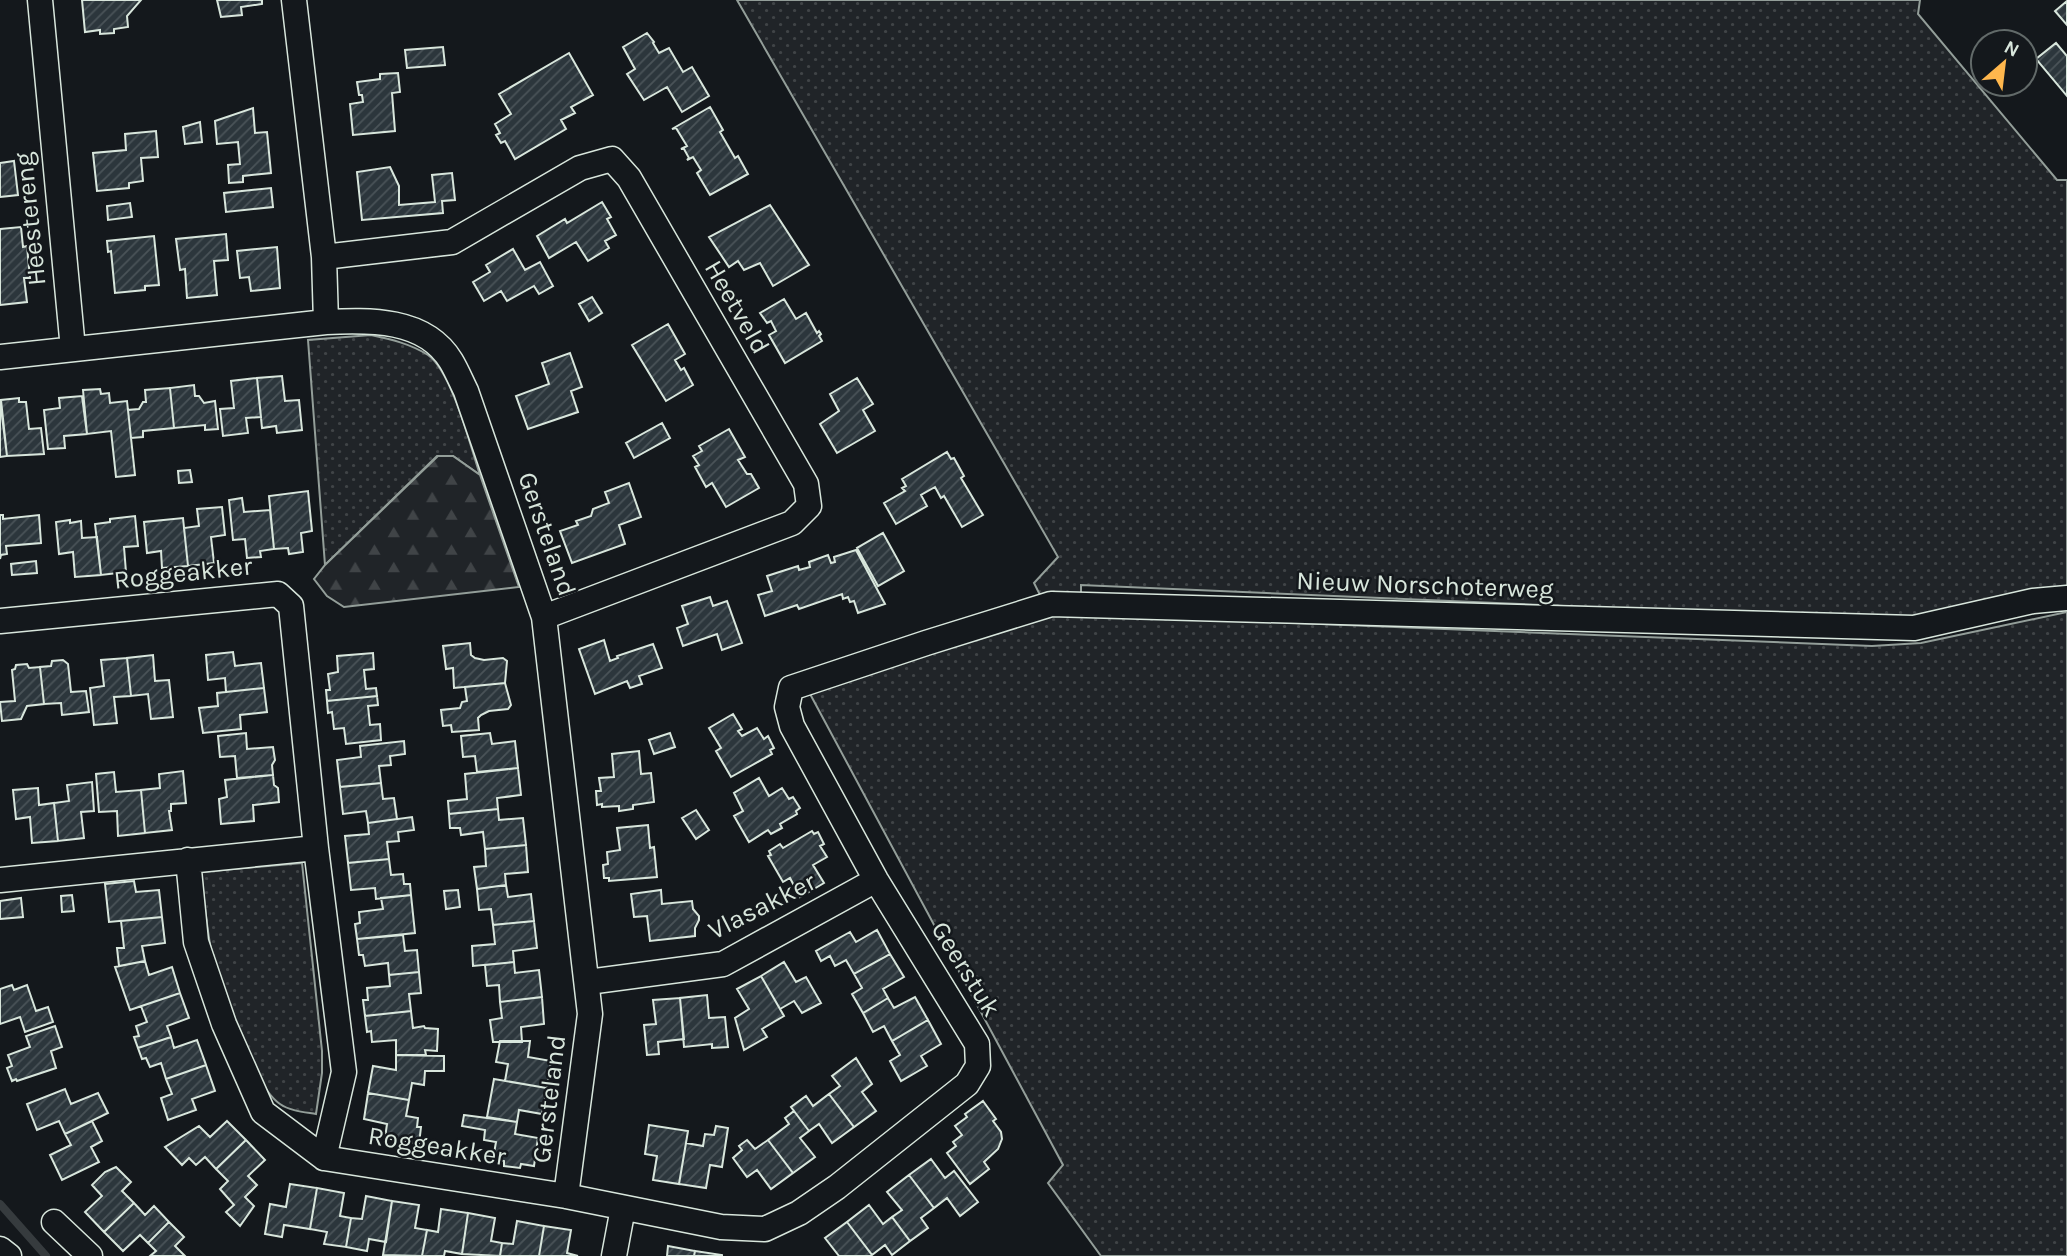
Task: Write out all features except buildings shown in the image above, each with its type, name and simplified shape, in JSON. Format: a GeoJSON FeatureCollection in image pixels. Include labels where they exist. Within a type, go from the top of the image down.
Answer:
{"type":"FeatureCollection","features":[{"type":"Feature","properties":{"kind":"street","name":"Heestereng"},"geometry":{"type":"LineString","coordinates":[[40,0],[73,349]]}},
{"type":"Feature","properties":{"kind":"street"},"geometry":{"type":"LineString","coordinates":[[294,0],[324,257],[326,322]]}},
{"type":"Feature","properties":{"kind":"street","name":"Heetveld"},"geometry":{"type":"LineString","coordinates":[[324,257],[452,242],[580,168],[612,159],[629,178],[806,484],[809,506],[792,523],[544,617]]}},
{"type":"Feature","properties":{"kind":"street","name":"Gersteland"},"geometry":{"type":"LineString","coordinates":[[0,357],[326,322],[373,320],[407,328],[432,341],[450,359],[466,391],[544,617],[590,1014],[566,1196]]}},
{"type":"Feature","properties":{"kind":"street","name":"Roggeakker"},"geometry":{"type":"LineString","coordinates":[[0,621],[278,594],[291,606],[316,848],[344,1072],[324,1158]]}},
{"type":"Feature","properties":{"kind":"street","name":"Nieuw Norschoterweg"},"geometry":{"type":"LineString","coordinates":[[791,688],[1051,604],[1914,628],[2033,601],[2067,598]]}},
{"type":"Feature","properties":{"kind":"street","name":"Geerstuk"},"geometry":{"type":"LineString","coordinates":[[623,1208],[721,1227],[765,1229],[799,1213],[837,1187],[967,1084],[978,1066],[977,1044],[876,880],[792,726],[787,707],[791,688]]}},
{"type":"Feature","properties":{"kind":"street"},"geometry":{"type":"LineString","coordinates":[[0,880],[316,848]]}},
{"type":"Feature","properties":{"kind":"street","name":"Roggeakker"},"geometry":{"type":"LineString","coordinates":[[188,860],[196,942],[223,1024],[263,1112],[324,1158],[566,1196],[623,1208]]}},
{"type":"Feature","properties":{"kind":"street","name":"Vlasakker"},"geometry":{"type":"LineString","coordinates":[[588,982],[723,964],[876,880]]}},
{"type":"Feature","properties":{"kind":"street"},"geometry":{"type":"LineString","coordinates":[[614,1256],[623,1208]]}},
{"type":"Feature","properties":{"kind":"street"},"geometry":{"type":"LineString","coordinates":[[54,1222],[90,1256]]}},
{"type":"Feature","properties":{"kind":"street"},"geometry":{"type":"LineString","coordinates":[[0,1249],[9,1256]]}},
{"type":"Feature","properties":{"kind":"green space"},"geometry":{"type":"Polygon","coordinates":[[[737,0],[1920,0],[1918,14],[1969,75],[1969,98],[1988,98],[2057,180],[2067,180],[2067,588],[1908,621],[1081,585],[1081,596],[1041,597],[1034,583],[1058,557],[737,0]]]}},
{"type":"Feature","properties":{"kind":"green space"},"geometry":{"type":"Polygon","coordinates":[[[371,335],[415,348],[437,364],[459,410],[480,475],[453,456],[437,456],[325,565],[308,340],[371,335]]]}},
{"type":"Feature","properties":{"kind":"green space"},"geometry":{"type":"Polygon","coordinates":[[[438,456],[453,456],[480,475],[519,587],[344,607],[327,596],[314,579],[325,565],[438,456]]]}},
{"type":"Feature","properties":{"kind":"green space"},"geometry":{"type":"Polygon","coordinates":[[[2067,612],[2067,1256],[1101,1256],[1048,1183],[1063,1165],[809,692],[1041,613],[1872,646],[1921,643],[2067,612]]]}},
{"type":"Feature","properties":{"kind":"green space"},"geometry":{"type":"Polygon","coordinates":[[[302,863],[322,1051],[316,1114],[293,1110],[280,1104],[270,1095],[250,1062],[215,969],[201,872],[302,863]]]}},
{"type":"Feature","properties":{"kind":"waterway"},"geometry":{"type":"LineString","coordinates":[[0,1204],[46,1256]]}}]}
